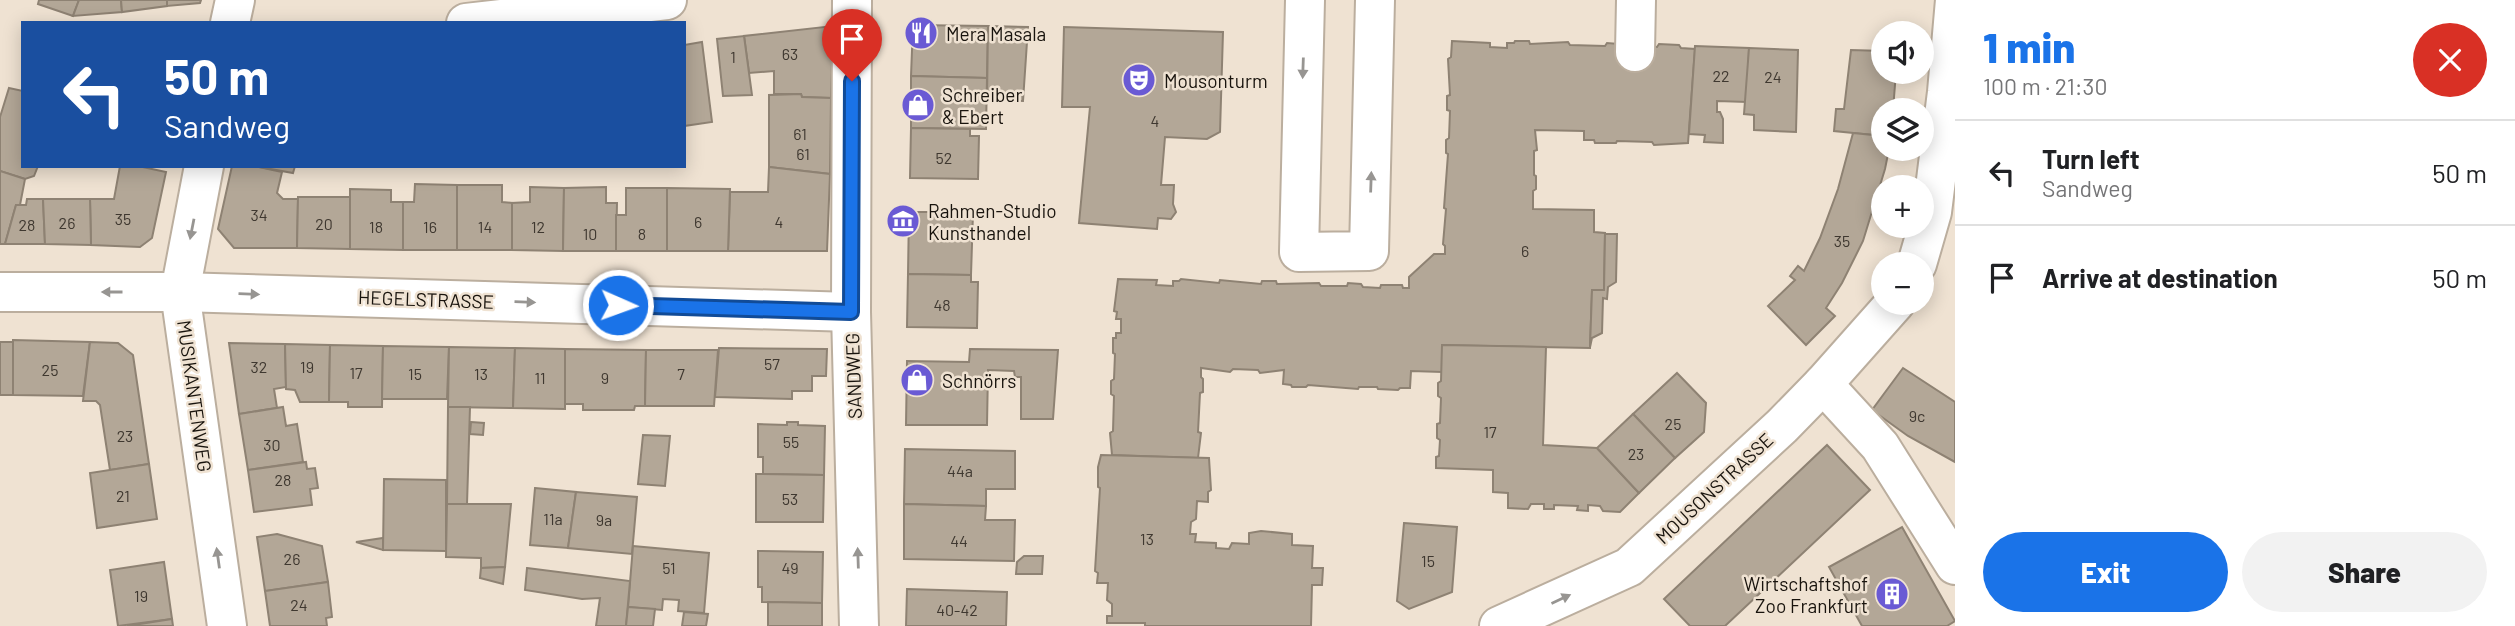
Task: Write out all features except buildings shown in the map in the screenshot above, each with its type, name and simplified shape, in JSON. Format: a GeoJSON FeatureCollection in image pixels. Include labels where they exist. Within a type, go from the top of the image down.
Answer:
{"type":"FeatureCollection","features":[{"type":"Feature","properties":{"kind":"street"},"geometry":{"type":"LineString","coordinates":[[230,21],[235,0]]}},
{"type":"Feature","properties":{"kind":"street"},"geometry":{"type":"LineString","coordinates":[[483,21],[667,0]]}},
{"type":"Feature","properties":{"kind":"street","name":"SANDWEG"},"geometry":{"type":"LineString","coordinates":[[852,0],[851,312],[859,626]]}},
{"type":"Feature","properties":{"kind":"street"},"geometry":{"type":"LineString","coordinates":[[1305,0],[1299,252],[1369,250],[1375,0]]}},
{"type":"Feature","properties":{"kind":"street"},"geometry":{"type":"LineString","coordinates":[[1636,0],[1636,52]]}},
{"type":"Feature","properties":{"kind":"street"},"geometry":{"type":"LineString","coordinates":[[1920,252],[1932,212],[1955,0]]}},
{"type":"Feature","properties":{"kind":"street","name":"MUSIKANTENWEG"},"geometry":{"type":"LineString","coordinates":[[204,168],[180,292],[227,626]]}},
{"type":"Feature","properties":{"kind":"street","name":"HEGELSTRASSE"},"geometry":{"type":"LineString","coordinates":[[0,292],[180,292],[851,312]]}},
{"type":"Feature","properties":{"kind":"street","name":"MOUSONSTRASSE"},"geometry":{"type":"LineString","coordinates":[[1499,626],[1629,567],[1782,426],[1884,315]]}},
{"type":"Feature","properties":{"kind":"street"},"geometry":{"type":"LineString","coordinates":[[1823,384],[1880,446],[1955,565]]}},
{"type":"Feature","properties":{"kind":"place","name":"Mera Masala"},"geometry":{"type":"Point","coordinates":[921,33]}},
{"type":"Feature","properties":{"kind":"place","name":"Mousonturm"},"geometry":{"type":"Point","coordinates":[1139,80]}},
{"type":"Feature","properties":{"kind":"place","name":"Schreiber & Ebert"},"geometry":{"type":"Point","coordinates":[918,105]}},
{"type":"Feature","properties":{"kind":"place","name":"Rahmen-Studio Kunsthandel"},"geometry":{"type":"Point","coordinates":[903,221]}},
{"type":"Feature","properties":{"kind":"place","name":"Schnörrs"},"geometry":{"type":"Point","coordinates":[917,380]}},
{"type":"Feature","properties":{"kind":"place","name":"Wirtschaftshof Zoo Frankfurt"},"geometry":{"type":"Point","coordinates":[1892,594]}},
{"type":"Feature","properties":{"kind":"route"},"geometry":{"type":"LineString","coordinates":[[618,305],[851,312],[852,81]]}}]}
